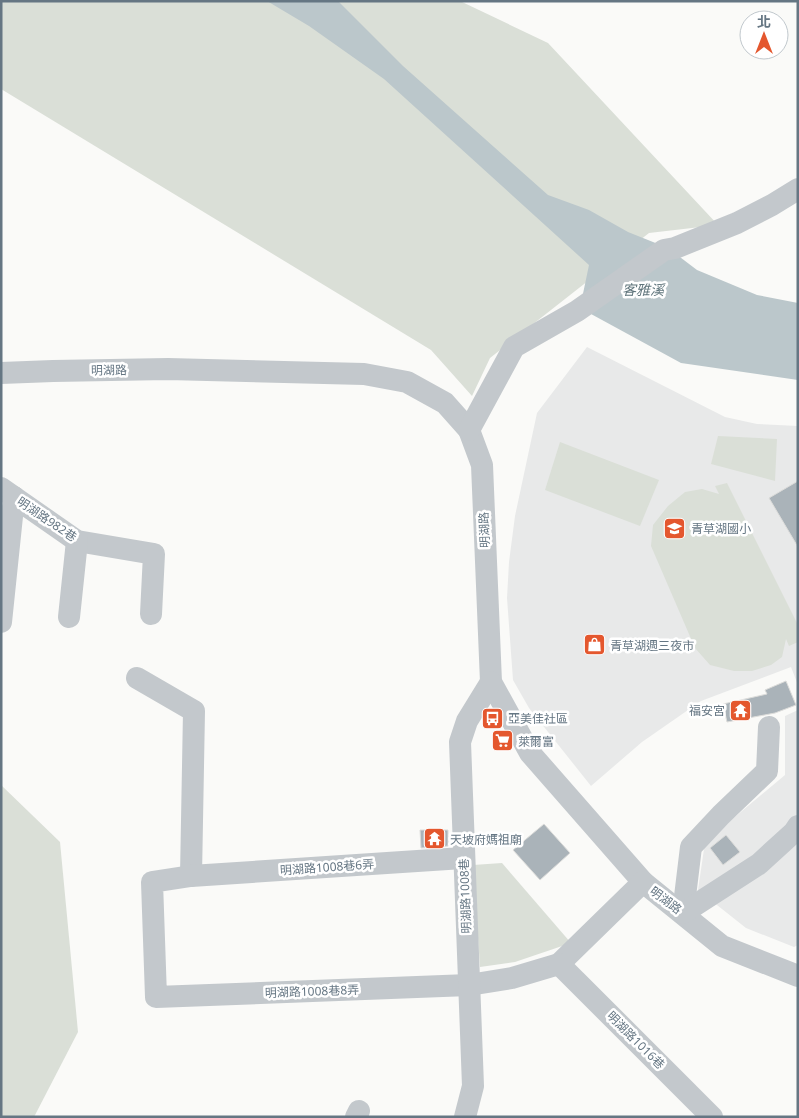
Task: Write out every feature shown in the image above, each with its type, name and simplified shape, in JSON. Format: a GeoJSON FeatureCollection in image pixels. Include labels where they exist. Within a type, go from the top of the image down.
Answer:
{"type":"FeatureCollection","features":[{"type":"Feature","properties":{"kind":"street"},"geometry":{"type":"LineString","coordinates":[[469,430],[514,347],[577,311],[664,250],[675,248],[737,223],[798,189]]}},
{"type":"Feature","properties":{"kind":"street","name":"明湖路"},"geometry":{"type":"LineString","coordinates":[[1,373],[168,369],[364,374],[407,382],[445,403],[469,430],[482,464],[491,682],[530,753],[643,882],[722,946],[793,969]]}},
{"type":"Feature","properties":{"kind":"street"},"geometry":{"type":"LineString","coordinates":[[1,622],[8,493]]}},
{"type":"Feature","properties":{"kind":"street","name":"明湖路982巷"},"geometry":{"type":"LineString","coordinates":[[8,493],[77,541],[154,554],[151,614]]}},
{"type":"Feature","properties":{"kind":"street"},"geometry":{"type":"LineString","coordinates":[[69,617],[77,541]]}},
{"type":"Feature","properties":{"kind":"street"},"geometry":{"type":"LineString","coordinates":[[137,678],[194,711],[192,876]]}},
{"type":"Feature","properties":{"kind":"street","name":"明湖路1008巷"},"geometry":{"type":"LineString","coordinates":[[465,1117],[473,1086],[460,742],[467,721],[491,682]]}},
{"type":"Feature","properties":{"kind":"street"},"geometry":{"type":"LineString","coordinates":[[683,913],[691,847],[767,771],[769,727]]}},
{"type":"Feature","properties":{"kind":"street"},"geometry":{"type":"LineString","coordinates":[[683,913],[759,864],[794,832],[798,826]]}},
{"type":"Feature","properties":{"kind":"street","name":"明湖路1008巷6弄"},"geometry":{"type":"LineString","coordinates":[[156,997],[152,882],[192,876],[463,858]]}},
{"type":"Feature","properties":{"kind":"street"},"geometry":{"type":"LineString","coordinates":[[469,985],[512,978],[559,964],[643,882]]}},
{"type":"Feature","properties":{"kind":"street","name":"明湖路1016巷"},"geometry":{"type":"LineString","coordinates":[[559,964],[712,1117]]}},
{"type":"Feature","properties":{"kind":"street","name":"明湖路1008巷8弄"},"geometry":{"type":"LineString","coordinates":[[156,997],[469,985]]}},
{"type":"Feature","properties":{"kind":"shaded area"},"geometry":{"type":"Polygon","coordinates":[[[1,1],[460,1],[548,43],[718,225],[649,233],[490,358],[472,396],[431,350],[1,89],[1,1]]]}},
{"type":"Feature","properties":{"kind":"shaded area","name":"青草湖國小"},"geometry":{"type":"Polygon","coordinates":[[[587,347],[725,417],[757,424],[798,426],[798,685],[791,667],[701,701],[642,742],[591,786],[529,708],[513,680],[507,598],[509,562],[515,516],[537,413],[587,347]]]}},
{"type":"Feature","properties":{"kind":"shaded area"},"geometry":{"type":"Polygon","coordinates":[[[718,436],[777,439],[775,481],[711,464],[718,436]]]}},
{"type":"Feature","properties":{"kind":"shaded area"},"geometry":{"type":"Polygon","coordinates":[[[560,442],[659,480],[640,526],[545,490],[560,442]]]}},
{"type":"Feature","properties":{"kind":"shaded area"},"geometry":{"type":"Polygon","coordinates":[[[727,483],[798,625],[798,642],[789,646],[786,639],[782,657],[771,665],[752,671],[734,671],[710,665],[695,648],[651,546],[653,525],[668,506],[685,492],[702,489],[719,494],[715,486],[727,483]]]}},
{"type":"Feature","properties":{"kind":"shaded area"},"geometry":{"type":"Polygon","coordinates":[[[798,710],[798,945],[794,947],[746,928],[698,890],[705,842],[785,775],[785,716],[798,710]]]}},
{"type":"Feature","properties":{"kind":"shaded area"},"geometry":{"type":"Polygon","coordinates":[[[1,785],[60,842],[78,1032],[34,1117],[1,1117],[1,785]]]}},
{"type":"Feature","properties":{"kind":"shaded area"},"geometry":{"type":"Polygon","coordinates":[[[502,863],[571,943],[515,962],[480,967],[473,865],[502,863]]]}},
{"type":"Feature","properties":{"kind":"water","name":"客雅溪"},"geometry":{"type":"Polygon","coordinates":[[[267,1],[338,1],[403,66],[548,195],[589,210],[628,232],[668,248],[697,270],[757,295],[798,303],[798,380],[681,363],[580,308],[589,265],[384,79],[309,26],[267,1]]]}},
{"type":"Feature","properties":{"kind":"building"},"geometry":{"type":"Polygon","coordinates":[[[798,481],[798,547],[769,498],[798,481]]]}},
{"type":"Feature","properties":{"kind":"building"},"geometry":{"type":"Polygon","coordinates":[[[786,681],[796,705],[775,713],[727,722],[723,704],[767,694],[765,690],[786,681]]]}},
{"type":"Feature","properties":{"kind":"building"},"geometry":{"type":"Polygon","coordinates":[[[544,824],[570,853],[540,880],[513,850],[544,824]]]}},
{"type":"Feature","properties":{"kind":"building","name":"天坡府媽祖廟"},"geometry":{"type":"Polygon","coordinates":[[[420,830],[448,830],[448,846],[421,848],[420,830]]]}},
{"type":"Feature","properties":{"kind":"building"},"geometry":{"type":"Polygon","coordinates":[[[726,835],[740,852],[723,865],[710,848],[726,835]]]}},
{"type":"Feature","properties":{"kind":"place","name":"青草湖國小"},"geometry":{"type":"Point","coordinates":[675,528]}},
{"type":"Feature","properties":{"kind":"place","name":"青草湖週三夜市"},"geometry":{"type":"Point","coordinates":[594,645]}},
{"type":"Feature","properties":{"kind":"place","name":"福安宮"},"geometry":{"type":"Point","coordinates":[741,710]}},
{"type":"Feature","properties":{"kind":"place","name":"亞美佳社區"},"geometry":{"type":"Point","coordinates":[492,718]}},
{"type":"Feature","properties":{"kind":"place","name":"萊爾富"},"geometry":{"type":"Point","coordinates":[502,741]}},
{"type":"Feature","properties":{"kind":"place","name":"天坡府媽祖廟"},"geometry":{"type":"Point","coordinates":[434,839]}}]}
